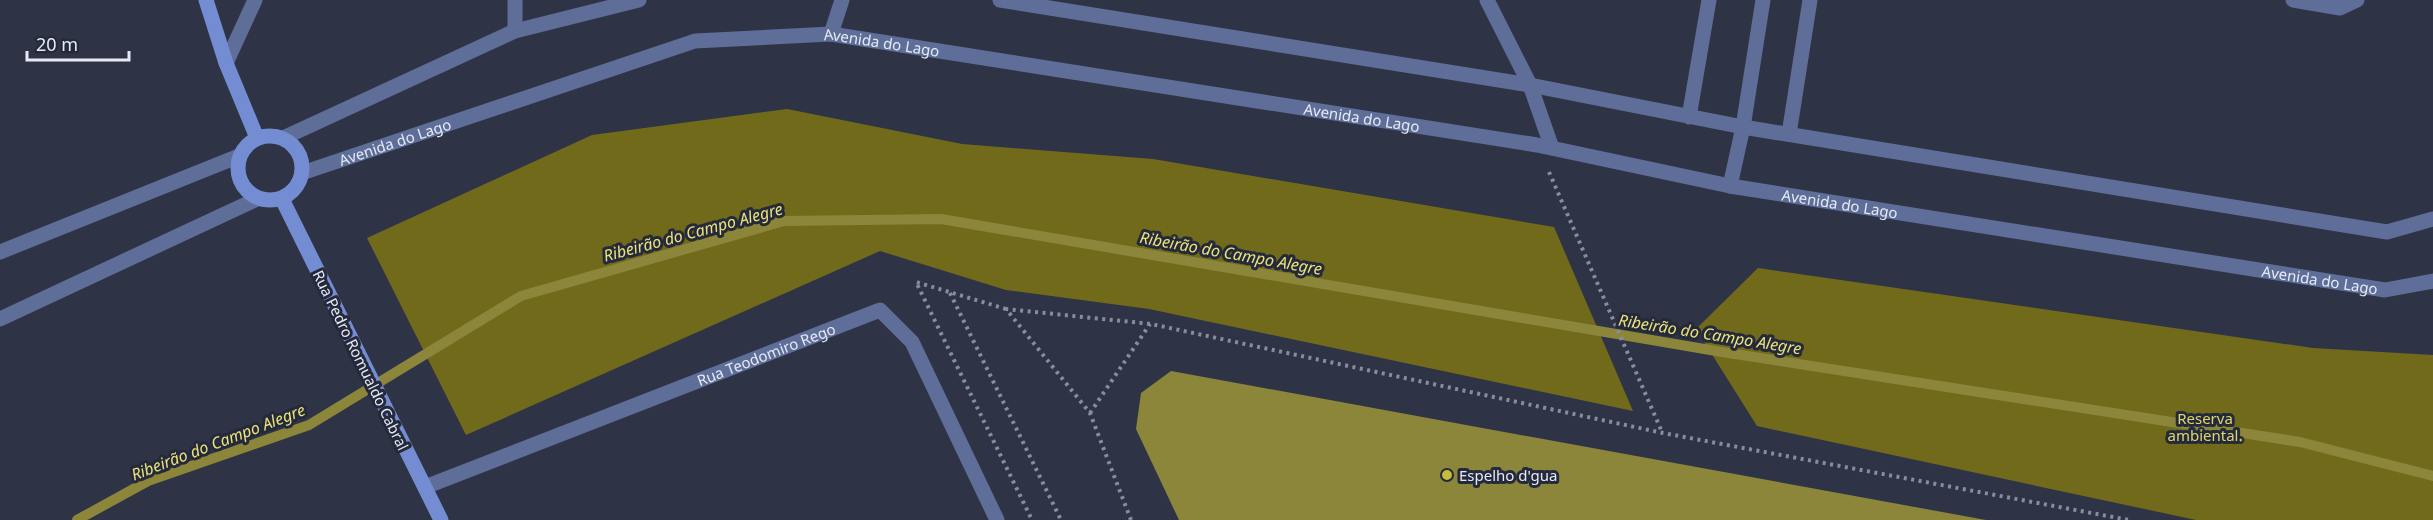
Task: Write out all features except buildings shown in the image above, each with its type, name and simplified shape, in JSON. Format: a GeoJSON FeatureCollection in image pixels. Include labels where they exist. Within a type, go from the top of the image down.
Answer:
{"type":"FeatureCollection","features":[{"type":"Feature","properties":{"kind":"street"},"geometry":{"type":"LineString","coordinates":[[206,0],[226,63],[257,138]]}},
{"type":"Feature","properties":{"kind":"street"},"geometry":{"type":"LineString","coordinates":[[226,63],[255,0]]}},
{"type":"Feature","properties":{"kind":"street"},"geometry":{"type":"LineString","coordinates":[[515,0],[515,31]]}},
{"type":"Feature","properties":{"kind":"street"},"geometry":{"type":"LineString","coordinates":[[283,138],[515,31],[639,0]]}},
{"type":"Feature","properties":{"kind":"street"},"geometry":{"type":"LineString","coordinates":[[831,34],[842,0]]}},
{"type":"Feature","properties":{"kind":"street"},"geometry":{"type":"LineString","coordinates":[[1000,0],[1530,85],[1743,127],[2387,232],[2433,219]]}},
{"type":"Feature","properties":{"kind":"street"},"geometry":{"type":"LineString","coordinates":[[1487,0],[1530,85],[1544,147]]}},
{"type":"Feature","properties":{"kind":"street"},"geometry":{"type":"LineString","coordinates":[[1689,117],[1709,0]]}},
{"type":"Feature","properties":{"kind":"street"},"geometry":{"type":"LineString","coordinates":[[1730,186],[1743,127],[1763,0]]}},
{"type":"Feature","properties":{"kind":"street"},"geometry":{"type":"LineString","coordinates":[[1789,134],[1810,0]]}},
{"type":"Feature","properties":{"kind":"street"},"geometry":{"type":"LineString","coordinates":[[2294,0],[2340,8],[2356,0]]}},
{"type":"Feature","properties":{"kind":"street","name":"Avenida do Lago"},"geometry":{"type":"LineString","coordinates":[[302,173],[695,41],[831,34],[1544,147],[1730,186],[2385,290],[2433,281]]}},
{"type":"Feature","properties":{"kind":"street"},"geometry":{"type":"LineString","coordinates":[[270,135],[283,138],[300,156],[302,173],[300,181],[293,192],[282,199],[269,201],[257,199],[246,191],[239,181],[237,168],[239,156],[247,145],[257,138],[270,135]]}},
{"type":"Feature","properties":{"kind":"street"},"geometry":{"type":"LineString","coordinates":[[0,252],[239,156]]}},
{"type":"Feature","properties":{"kind":"street"},"geometry":{"type":"LineString","coordinates":[[0,319],[257,199]]}},
{"type":"Feature","properties":{"kind":"street","name":"Rua Pedro Romualdo Cabral"},"geometry":{"type":"LineString","coordinates":[[282,199],[441,520]]}},
{"type":"Feature","properties":{"kind":"street","name":"Rua Teodomiro Rego"},"geometry":{"type":"LineString","coordinates":[[424,487],[880,310],[912,342],[997,520]]}},
{"type":"Feature","properties":{"kind":"path"},"geometry":{"type":"LineString","coordinates":[[1544,147],[1663,433]]}},
{"type":"Feature","properties":{"kind":"path"},"geometry":{"type":"LineString","coordinates":[[1032,520],[915,282],[1006,309],[1150,324],[1663,433],[2129,520]]}},
{"type":"Feature","properties":{"kind":"path"},"geometry":{"type":"LineString","coordinates":[[950,292],[1061,520]]}},
{"type":"Feature","properties":{"kind":"path"},"geometry":{"type":"LineString","coordinates":[[1006,309],[1090,413],[1131,520]]}},
{"type":"Feature","properties":{"kind":"path"},"geometry":{"type":"LineString","coordinates":[[1090,413],[1150,324]]}},
{"type":"Feature","properties":{"kind":"green space"},"geometry":{"type":"Polygon","coordinates":[[[787,109],[962,144],[1153,159],[1554,227],[1633,411],[1149,309],[1006,290],[880,251],[466,435],[367,238],[592,135],[787,109]]]}},
{"type":"Feature","properties":{"kind":"green space","name":"Reserva ambiental."},"geometry":{"type":"Polygon","coordinates":[[[1758,268],[2313,348],[2433,355],[2433,520],[2196,520],[1757,426],[1696,329],[1758,268]]]}},
{"type":"Feature","properties":{"kind":"shaded area","name":"Espelho d'gua"},"geometry":{"type":"Polygon","coordinates":[[[1171,371],[1986,520],[1179,520],[1136,429],[1141,393],[1171,371]]]}},
{"type":"Feature","properties":{"kind":"waterway","name":"Ribeirão do Campo Alegre"},"geometry":{"type":"LineString","coordinates":[[77,520],[148,481],[309,425],[521,296],[784,221],[941,219],[1722,352],[2300,442],[2433,476]]}},
{"type":"Feature","properties":{"kind":"place","name":"Espelho d'gua"},"geometry":{"type":"Point","coordinates":[1447,475]}}]}
